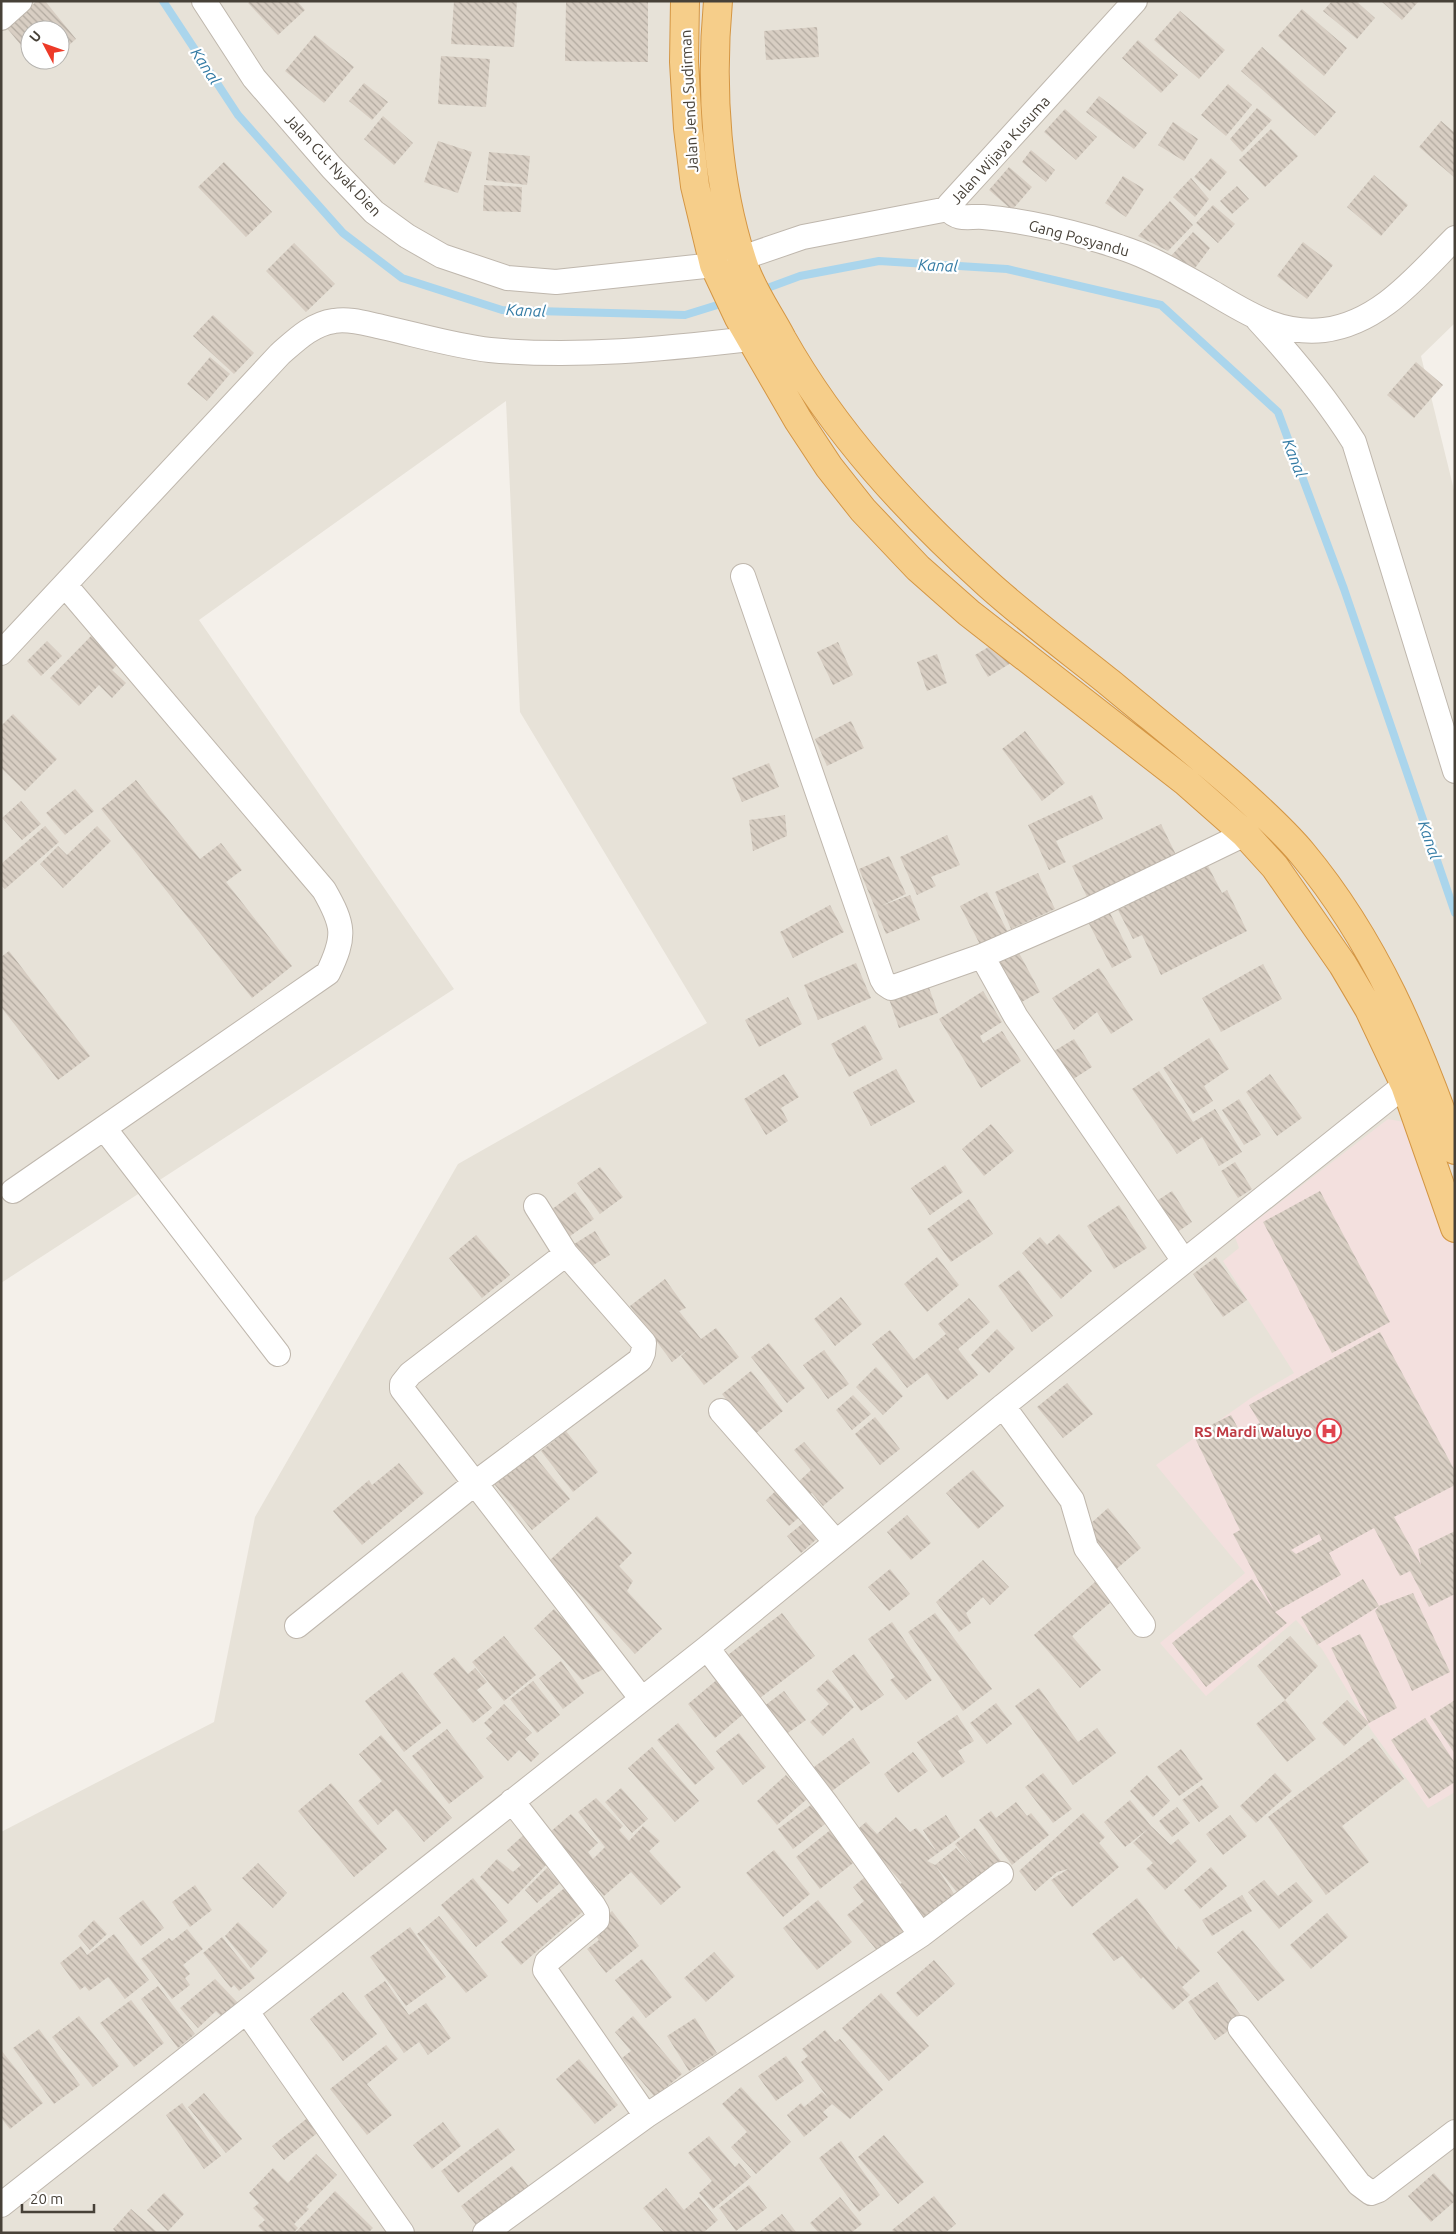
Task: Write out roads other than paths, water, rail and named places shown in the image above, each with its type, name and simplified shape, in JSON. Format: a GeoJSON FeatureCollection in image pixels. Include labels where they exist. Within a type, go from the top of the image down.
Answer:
{"type":"FeatureCollection","features":[{"type":"Feature","properties":{"kind":"highway","name":"Jalan Jend. Sudirman"},"geometry":{"type":"LineString","coordinates":[[685,1],[684,62],[688,128],[695,186],[731,270]]}},
{"type":"Feature","properties":{"kind":"highway","name":"Jalan Jend. Sudirman"},"geometry":{"type":"LineString","coordinates":[[718,1],[714,44],[715,101],[729,208],[731,270]]}},
{"type":"Feature","properties":{"kind":"highway"},"geometry":{"type":"LineString","coordinates":[[731,270],[763,305],[798,368],[834,419],[859,452],[897,496],[990,586],[1203,759],[1265,814],[1301,852],[1366,942],[1426,1067],[1455,1150]]}},
{"type":"Feature","properties":{"kind":"highway"},"geometry":{"type":"LineString","coordinates":[[731,270],[745,329],[828,467],[863,510],[918,568],[969,613],[1186,782],[1245,834],[1274,867],[1299,900],[1343,965],[1369,1009],[1406,1085],[1455,1228]]}},
{"type":"Feature","properties":{"kind":"highway"},"geometry":{"type":"LineString","coordinates":[[1299,900],[1324,882]]}},
{"type":"Feature","properties":{"kind":"street"},"geometry":{"type":"LineString","coordinates":[[1,18],[20,1]]}},
{"type":"Feature","properties":{"kind":"street","name":"Jalan Cut Nyak Dien"},"geometry":{"type":"LineString","coordinates":[[204,1],[254,78],[332,168],[374,212],[407,236],[442,256],[507,278],[556,282],[731,270]]}},
{"type":"Feature","properties":{"kind":"street","name":"Jalan Wijaya Kusuma"},"geometry":{"type":"LineString","coordinates":[[731,270],[803,237],[948,209],[1135,1]]}},
{"type":"Feature","properties":{"kind":"street","name":"Gang Posyandu"},"geometry":{"type":"LineString","coordinates":[[948,209],[953,216],[961,218],[1005,219],[1090,238],[1141,255],[1206,289],[1258,320]]}},
{"type":"Feature","properties":{"kind":"street"},"geometry":{"type":"LineString","coordinates":[[1258,320],[1293,330],[1324,330],[1355,323],[1390,302],[1455,238]]}},
{"type":"Feature","properties":{"kind":"street"},"geometry":{"type":"LineString","coordinates":[[1258,320],[1302,367],[1354,442],[1455,772]]}},
{"type":"Feature","properties":{"kind":"street"},"geometry":{"type":"LineString","coordinates":[[1,653],[280,354],[311,329],[334,321],[357,322],[488,350],[558,354],[634,352],[745,329],[778,330]]}},
{"type":"Feature","properties":{"kind":"street"},"geometry":{"type":"LineString","coordinates":[[744,576],[885,984],[891,988],[982,956],[1088,910],[1245,834]]}},
{"type":"Feature","properties":{"kind":"street"},"geometry":{"type":"LineString","coordinates":[[13,1191],[328,974],[340,950],[341,928],[336,912],[324,890],[65,585]]}},
{"type":"Feature","properties":{"kind":"street"},"geometry":{"type":"LineString","coordinates":[[982,956],[1016,1017],[1184,1261]]}},
{"type":"Feature","properties":{"kind":"street"},"geometry":{"type":"LineString","coordinates":[[1,2205],[641,1698],[707,1648],[1003,1406],[1406,1085]]}},
{"type":"Feature","properties":{"kind":"street"},"geometry":{"type":"LineString","coordinates":[[104,1128],[278,1354]]}},
{"type":"Feature","properties":{"kind":"street"},"geometry":{"type":"LineString","coordinates":[[297,1626],[474,1484],[640,1360],[644,1353],[644,1343],[566,1254],[536,1206]]}},
{"type":"Feature","properties":{"kind":"street"},"geometry":{"type":"LineString","coordinates":[[566,1254],[410,1374],[402,1384],[403,1392],[641,1698]]}},
{"type":"Feature","properties":{"kind":"street"},"geometry":{"type":"LineString","coordinates":[[1003,1406],[1072,1500],[1086,1548],[1143,1624]]}},
{"type":"Feature","properties":{"kind":"street"},"geometry":{"type":"LineString","coordinates":[[721,1411],[836,1542]]}},
{"type":"Feature","properties":{"kind":"street"},"geometry":{"type":"LineString","coordinates":[[707,1648],[827,1805],[921,1935]]}},
{"type":"Feature","properties":{"kind":"street"},"geometry":{"type":"LineString","coordinates":[[512,1801],[593,1905],[598,1916],[597,1920],[547,1962],[545,1970],[646,2116]]}},
{"type":"Feature","properties":{"kind":"street"},"geometry":{"type":"LineString","coordinates":[[485,2233],[646,2116],[921,1935],[1002,1874]]}},
{"type":"Feature","properties":{"kind":"street"},"geometry":{"type":"LineString","coordinates":[[247,2012],[402,2233]]}},
{"type":"Feature","properties":{"kind":"street"},"geometry":{"type":"LineString","coordinates":[[1240,2028],[1359,2184],[1371,2192],[1379,2190],[1455,2132]]}},
{"type":"Feature","properties":{"kind":"waterway","name":"Kanal"},"geometry":{"type":"LineString","coordinates":[[163,1],[238,115],[343,233],[402,278],[502,310],[685,315],[727,302]]}},
{"type":"Feature","properties":{"kind":"waterway","name":"Kanal"},"geometry":{"type":"LineString","coordinates":[[759,291],[800,276],[879,261],[1007,269],[1161,305],[1278,412],[1344,589],[1455,913]]}},
{"type":"Feature","properties":{"kind":"place","name":"RS Mardi Waluyo"},"geometry":{"type":"Point","coordinates":[1329,1431]}}]}
